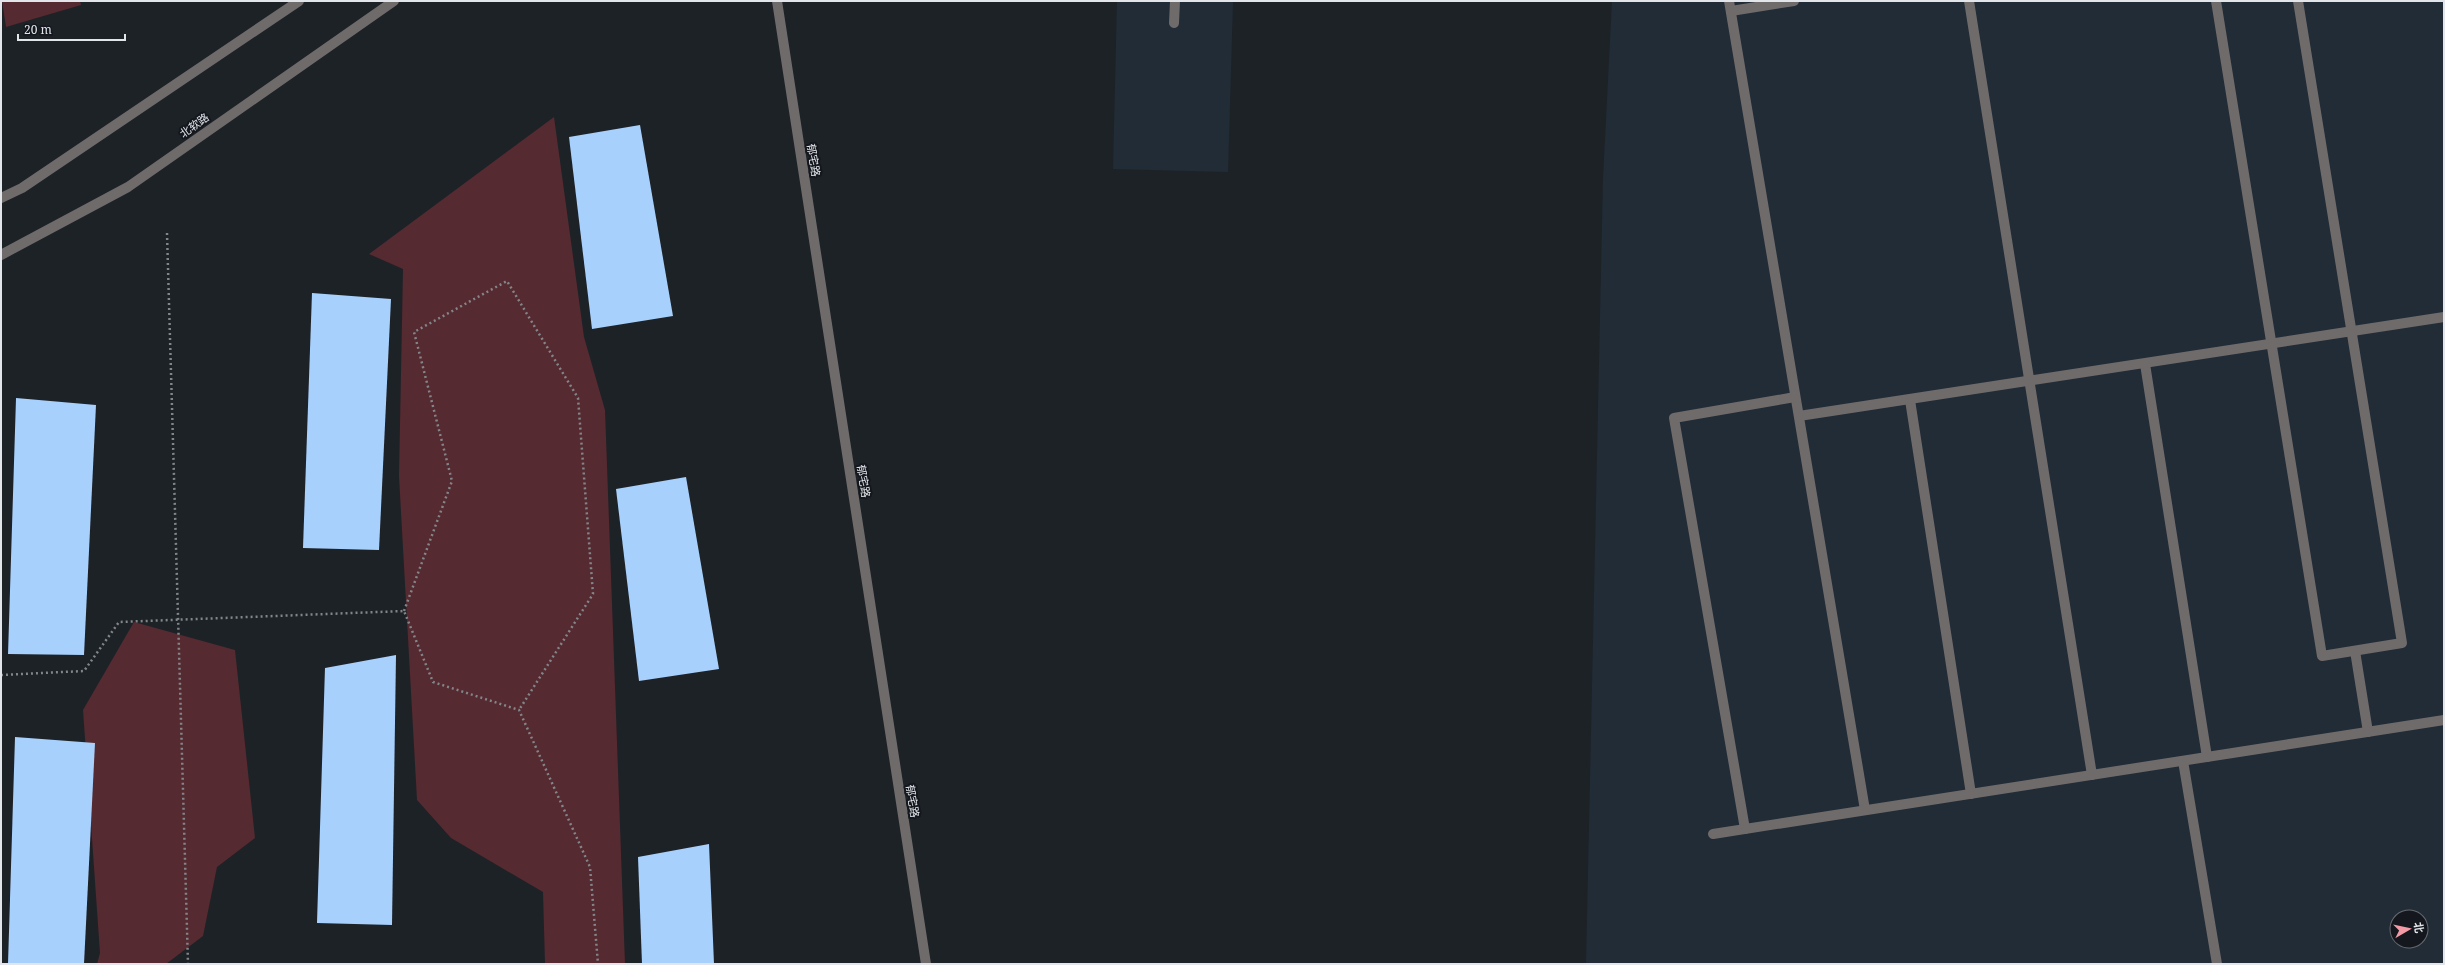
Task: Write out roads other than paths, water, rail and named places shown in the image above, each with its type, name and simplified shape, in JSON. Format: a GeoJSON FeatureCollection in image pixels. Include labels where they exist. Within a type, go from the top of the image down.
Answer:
{"type":"FeatureCollection","features":[{"type":"Feature","properties":{"kind":"street"},"geometry":{"type":"LineString","coordinates":[[1,198],[35,179],[299,1]]}},
{"type":"Feature","properties":{"kind":"street","name":"北软路"},"geometry":{"type":"LineString","coordinates":[[1,255],[128,187],[394,1]]}},
{"type":"Feature","properties":{"kind":"street","name":"郁宅路"},"geometry":{"type":"LineString","coordinates":[[777,1],[926,964]]}},
{"type":"Feature","properties":{"kind":"street"},"geometry":{"type":"LineString","coordinates":[[1174,23],[1175,1]]}},
{"type":"Feature","properties":{"kind":"street"},"geometry":{"type":"LineString","coordinates":[[1794,1],[1730,6],[1865,810]]}},
{"type":"Feature","properties":{"kind":"street"},"geometry":{"type":"LineString","coordinates":[[1969,1],[2092,775]]}},
{"type":"Feature","properties":{"kind":"street"},"geometry":{"type":"LineString","coordinates":[[2216,1],[2322,656],[2402,643],[2298,1]]}},
{"type":"Feature","properties":{"kind":"street"},"geometry":{"type":"LineString","coordinates":[[1799,416],[2030,382],[2444,317]]}},
{"type":"Feature","properties":{"kind":"street"},"geometry":{"type":"LineString","coordinates":[[2145,364],[2207,757]]}},
{"type":"Feature","properties":{"kind":"street"},"geometry":{"type":"LineString","coordinates":[[1745,829],[1674,418],[1795,397]]}},
{"type":"Feature","properties":{"kind":"street"},"geometry":{"type":"LineString","coordinates":[[1910,400],[1972,794]]}},
{"type":"Feature","properties":{"kind":"street"},"geometry":{"type":"LineString","coordinates":[[2355,651],[2368,732]]}},
{"type":"Feature","properties":{"kind":"street"},"geometry":{"type":"LineString","coordinates":[[1713,834],[2444,720]]}},
{"type":"Feature","properties":{"kind":"street"},"geometry":{"type":"LineString","coordinates":[[2183,761],[2217,964]]}}]}
